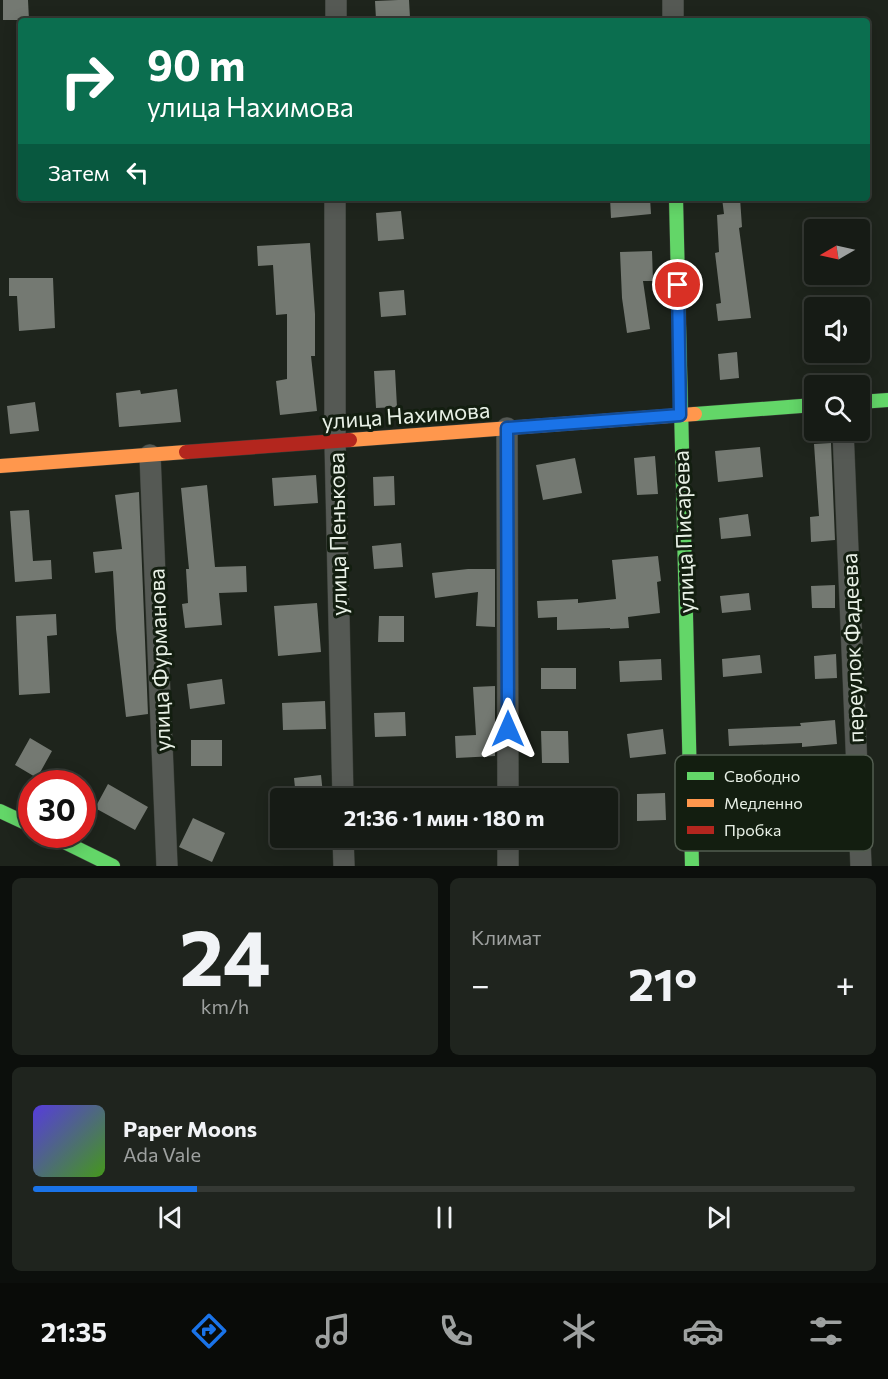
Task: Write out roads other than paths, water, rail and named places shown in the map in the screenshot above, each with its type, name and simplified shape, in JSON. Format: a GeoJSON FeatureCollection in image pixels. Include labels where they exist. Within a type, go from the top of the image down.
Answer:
{"type":"FeatureCollection","features":[{"type":"Feature","properties":{"kind":"street"},"geometry":{"type":"LineString","coordinates":[[336,0],[336,18]]}},
{"type":"Feature","properties":{"kind":"street"},"geometry":{"type":"LineString","coordinates":[[673,0],[674,18]]}},
{"type":"Feature","properties":{"kind":"street","name":"улица Пенькова"},"geometry":{"type":"LineString","coordinates":[[335,201],[335,441],[343,788]]}},
{"type":"Feature","properties":{"kind":"street","name":"улица Писарева"},"geometry":{"type":"LineString","coordinates":[[676,201],[689,755]]}},
{"type":"Feature","properties":{"kind":"street"},"geometry":{"type":"LineString","coordinates":[[870,401],[888,400]]}},
{"type":"Feature","properties":{"kind":"street","name":"улица Нахимова"},"geometry":{"type":"LineString","coordinates":[[0,466],[804,406]]}},
{"type":"Feature","properties":{"kind":"street"},"geometry":{"type":"LineString","coordinates":[[507,428],[508,788]]}},
{"type":"Feature","properties":{"kind":"street","name":"переулок Фадеева"},"geometry":{"type":"LineString","coordinates":[[843,441],[856,755]]}},
{"type":"Feature","properties":{"kind":"street","name":"улица Фурманова"},"geometry":{"type":"LineString","coordinates":[[150,455],[167,866]]}},
{"type":"Feature","properties":{"kind":"street"},"geometry":{"type":"LineString","coordinates":[[0,811],[18,819]]}},
{"type":"Feature","properties":{"kind":"street"},"geometry":{"type":"LineString","coordinates":[[76,848],[113,866]]}},
{"type":"Feature","properties":{"kind":"street"},"geometry":{"type":"LineString","coordinates":[[344,848],[344,866]]}},
{"type":"Feature","properties":{"kind":"street"},"geometry":{"type":"LineString","coordinates":[[508,848],[508,866]]}},
{"type":"Feature","properties":{"kind":"street","name":"улица Писарева"},"geometry":{"type":"LineString","coordinates":[[692,851],[692,866]]}},
{"type":"Feature","properties":{"kind":"street","name":"переулок Фадеева"},"geometry":{"type":"LineString","coordinates":[[860,851],[861,866]]}}]}
